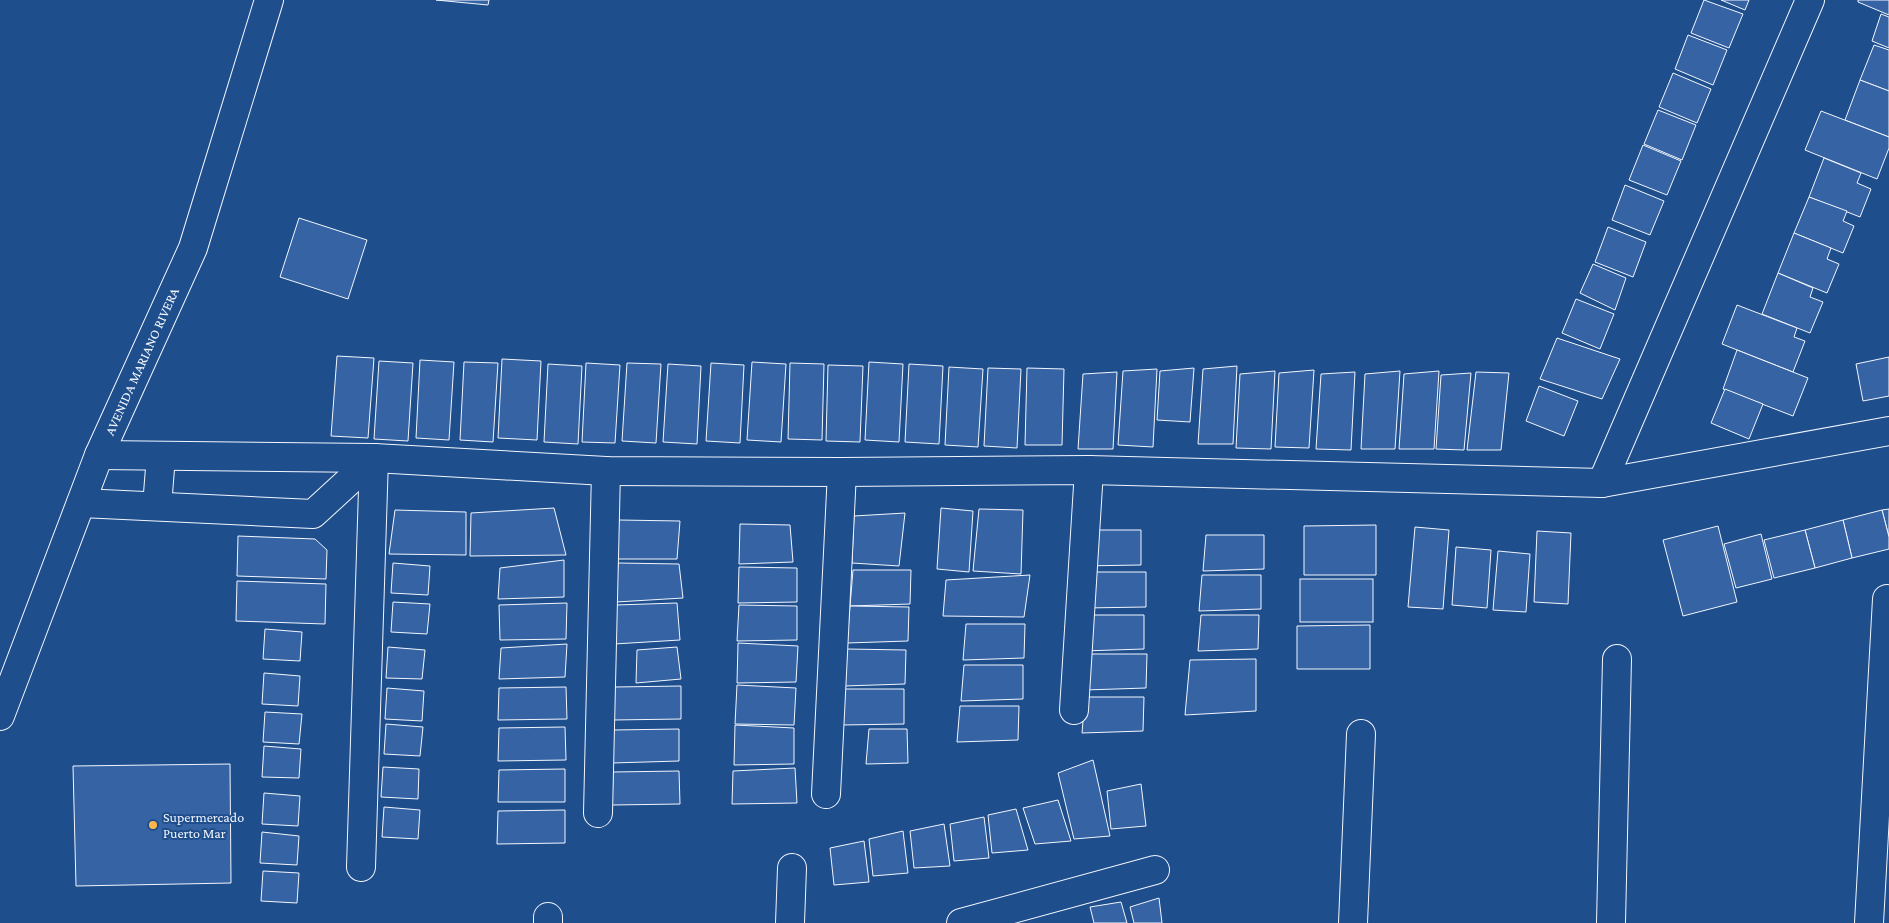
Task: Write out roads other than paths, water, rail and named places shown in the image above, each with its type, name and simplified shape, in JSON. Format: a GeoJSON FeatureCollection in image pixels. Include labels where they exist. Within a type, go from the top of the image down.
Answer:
{"type":"FeatureCollection","features":[{"type":"Feature","properties":{"kind":"street","name":"AVENIDA MARIANO RIVERA"},"geometry":{"type":"LineString","coordinates":[[0,716],[100,455],[193,248],[269,0]]}},
{"type":"Feature","properties":{"kind":"street"},"geometry":{"type":"LineString","coordinates":[[1602,483],[1810,0]]}},
{"type":"Feature","properties":{"kind":"street"},"geometry":{"type":"LineString","coordinates":[[100,455],[374,458],[606,471],[1089,470],[1602,483],[1889,431]]}},
{"type":"Feature","properties":{"kind":"street"},"geometry":{"type":"LineString","coordinates":[[158,506],[161,456]]}},
{"type":"Feature","properties":{"kind":"street"},"geometry":{"type":"LineString","coordinates":[[81,503],[313,514],[374,458]]}},
{"type":"Feature","properties":{"kind":"street"},"geometry":{"type":"LineString","coordinates":[[361,867],[374,458]]}},
{"type":"Feature","properties":{"kind":"street"},"geometry":{"type":"LineString","coordinates":[[1074,710],[1089,470]]}},
{"type":"Feature","properties":{"kind":"street"},"geometry":{"type":"LineString","coordinates":[[598,813],[606,471]]}},
{"type":"Feature","properties":{"kind":"street"},"geometry":{"type":"LineString","coordinates":[[826,794],[842,472]]}},
{"type":"Feature","properties":{"kind":"street"},"geometry":{"type":"LineString","coordinates":[[1869,923],[1887,599]]}},
{"type":"Feature","properties":{"kind":"street"},"geometry":{"type":"LineString","coordinates":[[1611,923],[1617,659]]}},
{"type":"Feature","properties":{"kind":"street"},"geometry":{"type":"LineString","coordinates":[[1353,923],[1361,734]]}},
{"type":"Feature","properties":{"kind":"street"},"geometry":{"type":"LineString","coordinates":[[790,923],[792,868]]}},
{"type":"Feature","properties":{"kind":"street"},"geometry":{"type":"LineString","coordinates":[[961,923],[1155,870]]}},
{"type":"Feature","properties":{"kind":"place","name":"Supermercado Puerto Mar"},"geometry":{"type":"Point","coordinates":[153,825]}}]}
